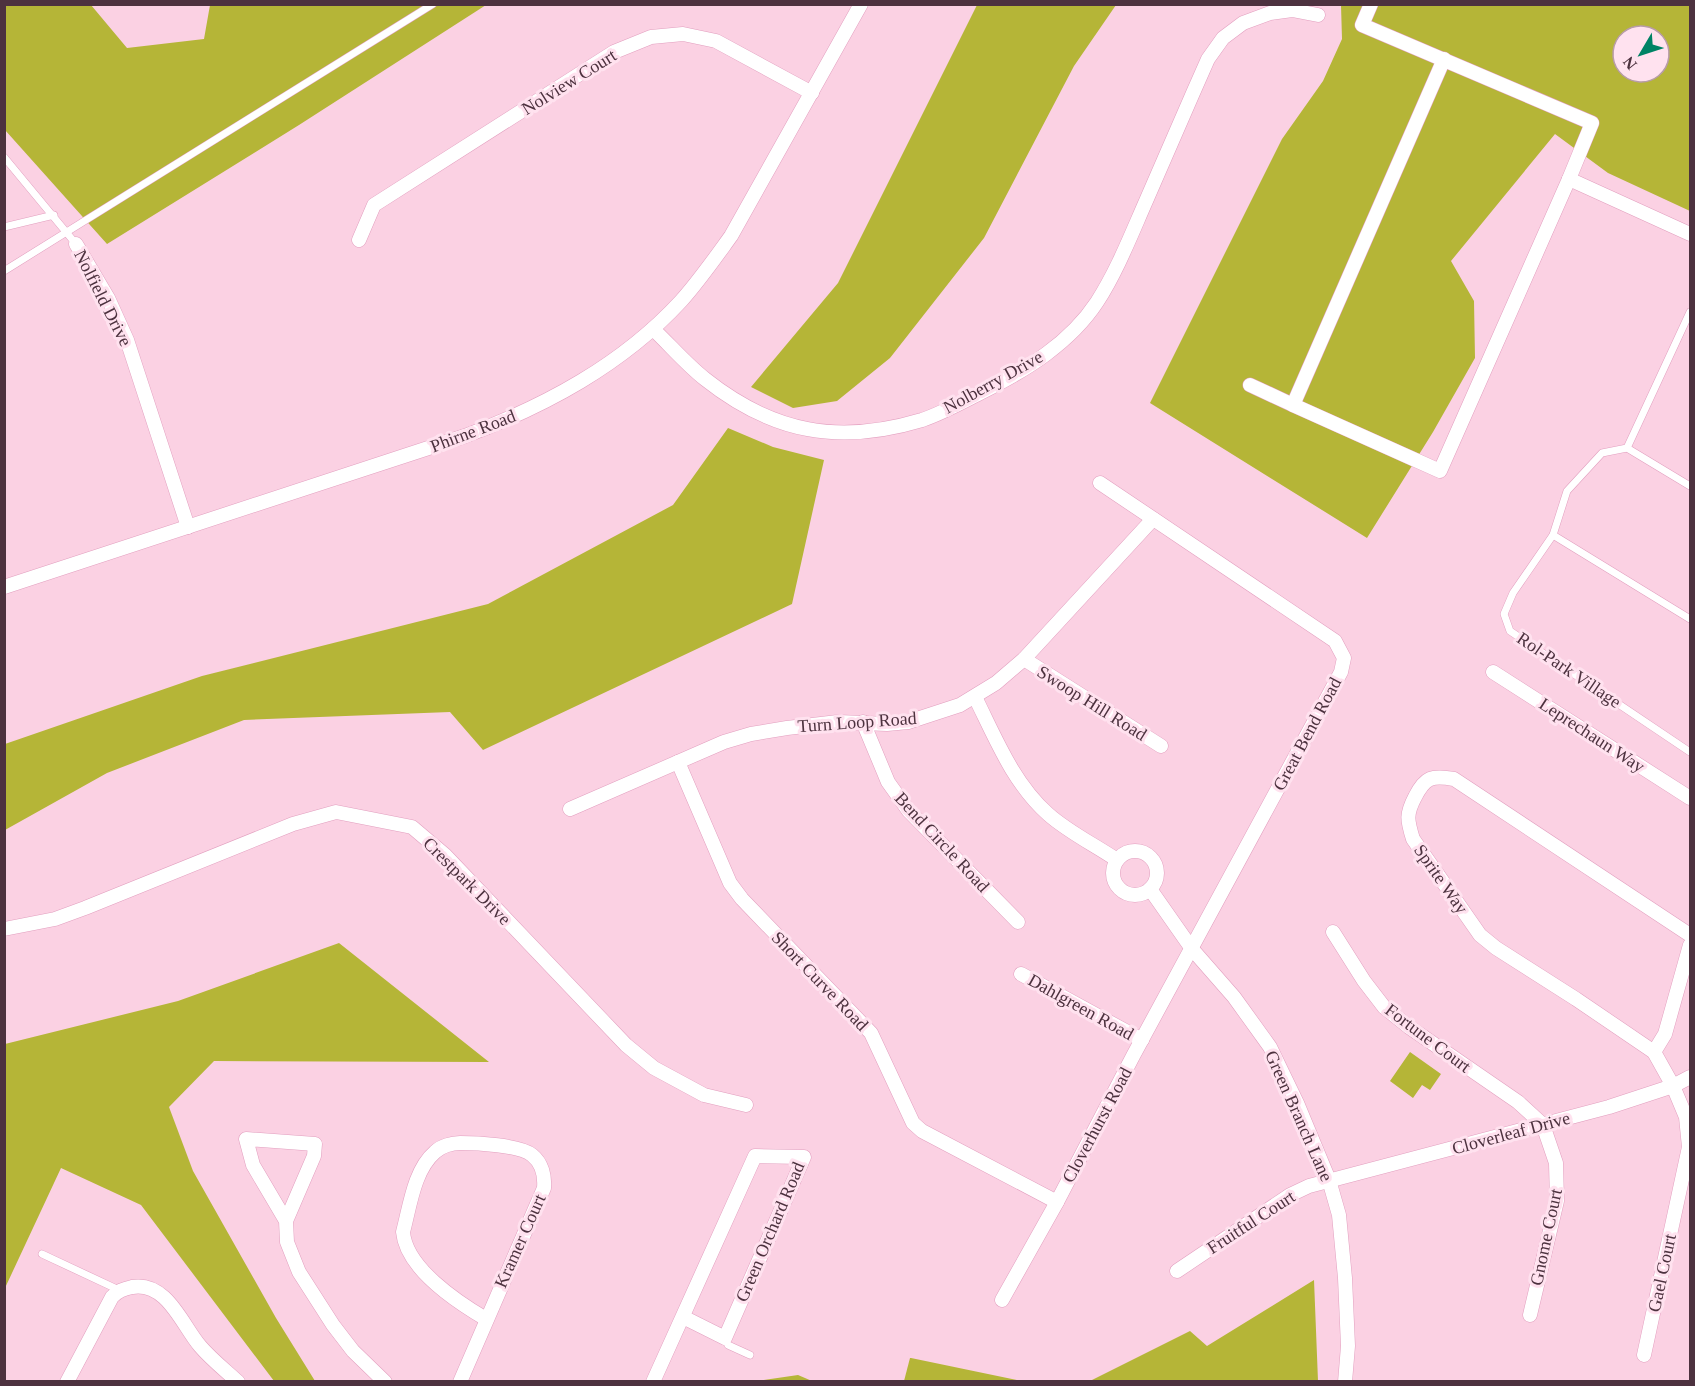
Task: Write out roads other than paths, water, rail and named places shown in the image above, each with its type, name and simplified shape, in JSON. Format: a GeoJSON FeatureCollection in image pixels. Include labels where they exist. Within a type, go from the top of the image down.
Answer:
{"type":"FeatureCollection","features":[{"type":"Feature","properties":{"kind":"street","name":"Phirne Road"},"geometry":{"type":"LineString","coordinates":[[4,587],[465,436],[508,420],[612,362],[680,302],[731,236],[861,4]]}},
{"type":"Feature","properties":{"kind":"street"},"geometry":{"type":"LineString","coordinates":[[1250,385],[1440,471],[1592,123],[1362,25],[1371,4]]}},
{"type":"Feature","properties":{"kind":"street","name":"Nolberry Drive"},"geometry":{"type":"LineString","coordinates":[[652,329],[703,378],[733,400],[768,419],[795,427],[820,432],[853,433],[889,428],[924,419],[955,406],[1040,359],[1063,341],[1095,304],[1124,251],[1208,59],[1223,38],[1243,23],[1269,13],[1292,10],[1318,15]]}},
{"type":"Feature","properties":{"kind":"street","name":"Nolview Court"},"geometry":{"type":"LineString","coordinates":[[359,240],[374,205],[614,52],[651,37],[683,34],[716,41],[812,93]]}},
{"type":"Feature","properties":{"kind":"street"},"geometry":{"type":"LineString","coordinates":[[1293,405],[1444,59]]}},
{"type":"Feature","properties":{"kind":"street"},"geometry":{"type":"LineString","coordinates":[[1569,179],[1690,234]]}},
{"type":"Feature","properties":{"kind":"street","name":"Nolfield Drive"},"geometry":{"type":"LineString","coordinates":[[76,244],[108,298],[127,340],[188,527]]}},
{"type":"Feature","properties":{"kind":"street","name":"Great Bend Road"},"geometry":{"type":"LineString","coordinates":[[1100,483],[1335,641],[1344,658],[1341,672],[1192,949]]}},
{"type":"Feature","properties":{"kind":"street","name":"Turn Loop Road"},"geometry":{"type":"LineString","coordinates":[[570,809],[724,742],[751,734],[813,724],[908,722],[952,708],[975,697],[996,683],[1024,659],[1153,519]]}},
{"type":"Feature","properties":{"kind":"street","name":"Swoop Hill Road"},"geometry":{"type":"LineString","coordinates":[[1024,659],[1161,746]]}},
{"type":"Feature","properties":{"kind":"street","name":"Leprechaun Way"},"geometry":{"type":"LineString","coordinates":[[1493,672],[1690,798]]}},
{"type":"Feature","properties":{"kind":"street"},"geometry":{"type":"LineString","coordinates":[[975,697],[1008,763],[1028,793],[1049,815],[1117,860]]}},
{"type":"Feature","properties":{"kind":"street","name":"Bend Circle Road"},"geometry":{"type":"LineString","coordinates":[[863,722],[888,782],[908,810],[1018,922]]}},
{"type":"Feature","properties":{"kind":"street","name":"Short Curve Road"},"geometry":{"type":"LineString","coordinates":[[678,762],[730,883],[742,899],[871,1033],[913,1123],[922,1131],[1057,1202]]}},
{"type":"Feature","properties":{"kind":"street","name":"Sprite Way"},"geometry":{"type":"LineString","coordinates":[[1673,1086],[1654,1052],[1496,948],[1480,935],[1413,839],[1408,824],[1408,812],[1422,784],[1439,777],[1454,779],[1690,935]]}},
{"type":"Feature","properties":{"kind":"street","name":"Crestpark Drive"},"geometry":{"type":"LineString","coordinates":[[4,929],[55,919],[293,824],[336,812],[412,827],[445,855],[626,1045],[654,1068],[704,1095],[746,1105]]}},
{"type":"Feature","properties":{"kind":"street"},"geometry":{"type":"LineString","coordinates":[[1132,851],[1149,856],[1155,863],[1157,872],[1150,889],[1142,894],[1133,895],[1118,886],[1113,869],[1117,860],[1132,851]]}},
{"type":"Feature","properties":{"kind":"street","name":"Green Branch Lane"},"geometry":{"type":"LineString","coordinates":[[1150,889],[1192,949],[1234,997],[1270,1047],[1297,1103],[1329,1180],[1339,1215],[1345,1278],[1348,1346],[1345,1382]]}},
{"type":"Feature","properties":{"kind":"street","name":"Fortune Court"},"geometry":{"type":"LineString","coordinates":[[1333,932],[1364,981],[1384,1007],[1408,1027],[1518,1102],[1543,1125]]}},
{"type":"Feature","properties":{"kind":"street"},"geometry":{"type":"LineString","coordinates":[[1654,1052],[1665,1034],[1690,945]]}},
{"type":"Feature","properties":{"kind":"street","name":"Cloverhurst Road"},"geometry":{"type":"LineString","coordinates":[[1002,1300],[1192,949]]}},
{"type":"Feature","properties":{"kind":"street","name":"Dahlgreen Road"},"geometry":{"type":"LineString","coordinates":[[1021,974],[1142,1040]]}},
{"type":"Feature","properties":{"kind":"street","name":"Cloverleaf Drive"},"geometry":{"type":"LineString","coordinates":[[1329,1180],[1543,1125],[1673,1086],[1690,1077]]}},
{"type":"Feature","properties":{"kind":"street","name":"Gael Court"},"geometry":{"type":"LineString","coordinates":[[1644,1355],[1689,1147],[1686,1117],[1673,1086]]}},
{"type":"Feature","properties":{"kind":"street","name":"Gnome Court"},"geometry":{"type":"LineString","coordinates":[[1530,1315],[1557,1201],[1556,1163],[1543,1125]]}},
{"type":"Feature","properties":{"kind":"street"},"geometry":{"type":"LineString","coordinates":[[286,1221],[254,1165],[246,1139],[315,1144],[314,1156],[286,1221],[287,1242],[299,1272],[339,1334],[352,1351],[385,1382]]}},
{"type":"Feature","properties":{"kind":"street","name":"Kramer Court"},"geometry":{"type":"LineString","coordinates":[[460,1382],[544,1188],[544,1179],[537,1160],[522,1150],[459,1143],[446,1145],[436,1150],[421,1171],[403,1232],[404,1242],[407,1252],[422,1271],[462,1304],[486,1318]]}},
{"type":"Feature","properties":{"kind":"street","name":"Green Orchard Road"},"geometry":{"type":"LineString","coordinates":[[652,1382],[755,1156],[804,1157],[725,1338]]}},
{"type":"Feature","properties":{"kind":"street","name":"Fruitful Court"},"geometry":{"type":"LineString","coordinates":[[1177,1271],[1290,1195],[1329,1180]]}},
{"type":"Feature","properties":{"kind":"street"},"geometry":{"type":"LineString","coordinates":[[67,1382],[112,1297],[119,1290],[136,1287],[150,1288],[169,1303],[200,1346],[238,1382]]}},
{"type":"Feature","properties":{"kind":"street"},"geometry":{"type":"LineString","coordinates":[[683,1317],[725,1338]]}},
{"type":"Feature","properties":{"kind":"lane"},"geometry":{"type":"LineString","coordinates":[[4,271],[433,4]]}},
{"type":"Feature","properties":{"kind":"lane","name":"Nolfield Drive"},"geometry":{"type":"LineString","coordinates":[[4,157],[76,244]]}},
{"type":"Feature","properties":{"kind":"lane"},"geometry":{"type":"LineString","coordinates":[[4,227],[54,215]]}},
{"type":"Feature","properties":{"kind":"lane"},"geometry":{"type":"LineString","coordinates":[[1690,312],[1627,448],[1690,486]]}},
{"type":"Feature","properties":{"kind":"lane","name":"Rol-Park Village"},"geometry":{"type":"LineString","coordinates":[[1627,448],[1602,453],[1567,491],[1553,535],[1513,593],[1504,614],[1510,631],[1690,752]]}},
{"type":"Feature","properties":{"kind":"lane"},"geometry":{"type":"LineString","coordinates":[[1553,535],[1690,620]]}},
{"type":"Feature","properties":{"kind":"lane"},"geometry":{"type":"LineString","coordinates":[[42,1254],[119,1290]]}},
{"type":"Feature","properties":{"kind":"lane"},"geometry":{"type":"LineString","coordinates":[[725,1338],[728,1345],[750,1355]]}}]}
